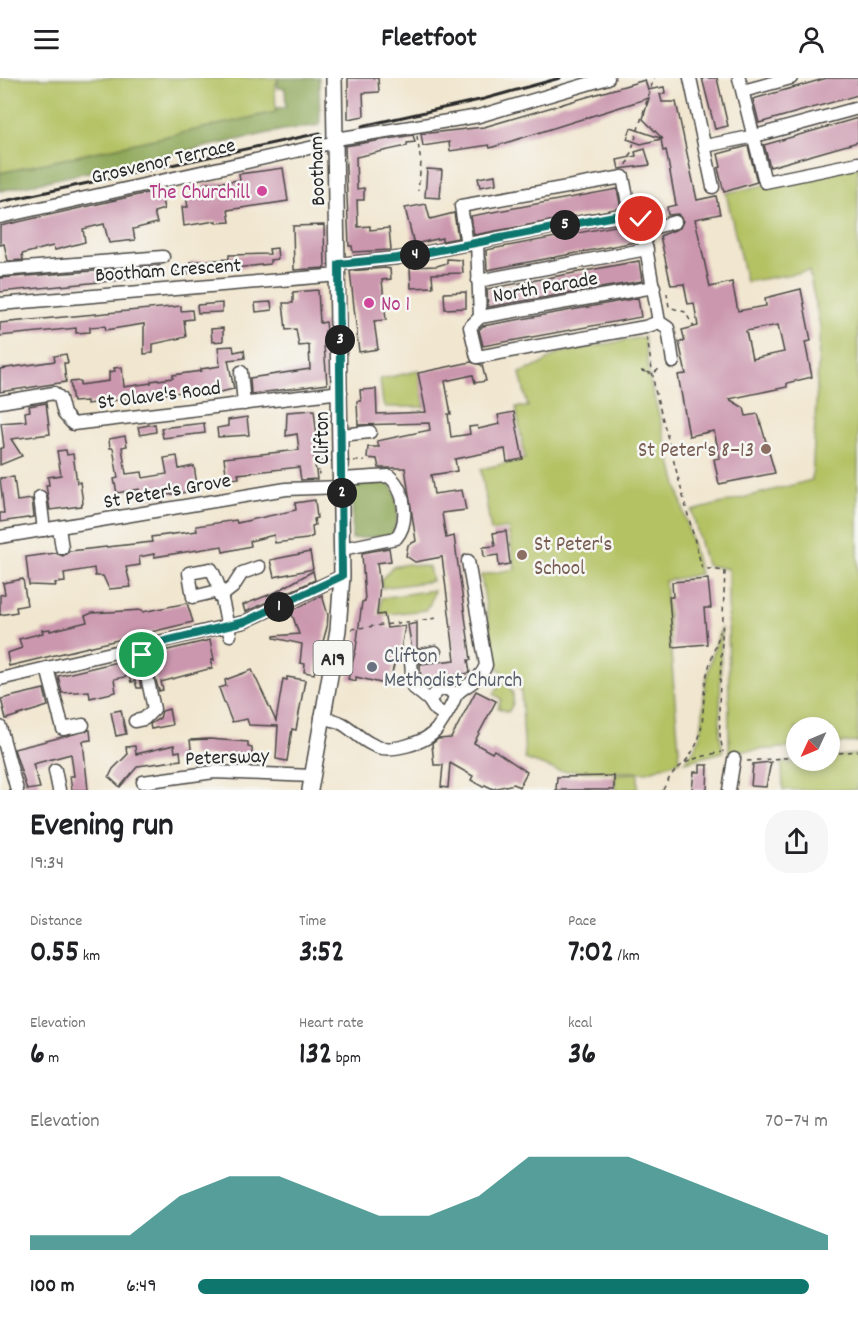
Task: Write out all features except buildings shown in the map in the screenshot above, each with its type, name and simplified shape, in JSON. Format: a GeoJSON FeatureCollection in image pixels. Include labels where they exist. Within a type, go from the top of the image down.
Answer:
{"type":"FeatureCollection","features":[{"type":"Feature","properties":{"kind":"main road","name":"Bootham"},"geometry":{"type":"LineString","coordinates":[[334,78],[339,269]]}},
{"type":"Feature","properties":{"kind":"main road","name":"Clifton"},"geometry":{"type":"LineString","coordinates":[[311,783],[338,630],[342,576],[339,269]]}},
{"type":"Feature","properties":{"kind":"street","name":"Grosvenor Terrace"},"geometry":{"type":"LineString","coordinates":[[0,217],[336,140],[479,116],[608,78]]}},
{"type":"Feature","properties":{"kind":"street"},"geometry":{"type":"LineString","coordinates":[[690,78],[713,187]]}},
{"type":"Feature","properties":{"kind":"street"},"geometry":{"type":"LineString","coordinates":[[739,78],[765,182],[858,163]]}},
{"type":"Feature","properties":{"kind":"street"},"geometry":{"type":"LineString","coordinates":[[742,91],[791,78]]}},
{"type":"Feature","properties":{"kind":"street"},"geometry":{"type":"LineString","coordinates":[[705,146],[755,136],[858,108]]}},
{"type":"Feature","properties":{"kind":"street"},"geometry":{"type":"LineString","coordinates":[[623,177],[630,213],[641,219],[644,230],[659,292],[659,322]]}},
{"type":"Feature","properties":{"kind":"street","name":"North Parade"},"geometry":{"type":"LineString","coordinates":[[623,177],[461,206],[472,244],[478,282],[480,317],[659,292]]}},
{"type":"Feature","properties":{"kind":"street","name":"Bootham Crescent"},"geometry":{"type":"LineString","coordinates":[[0,304],[339,269],[630,213]]}},
{"type":"Feature","properties":{"kind":"street"},"geometry":{"type":"LineString","coordinates":[[644,230],[675,222]]}},
{"type":"Feature","properties":{"kind":"street"},"geometry":{"type":"LineString","coordinates":[[478,282],[647,249]]}},
{"type":"Feature","properties":{"kind":"street"},"geometry":{"type":"LineString","coordinates":[[0,270],[163,257]]}},
{"type":"Feature","properties":{"kind":"street"},"geometry":{"type":"LineString","coordinates":[[480,317],[470,327],[477,357],[645,327],[659,322]]}},
{"type":"Feature","properties":{"kind":"street"},"geometry":{"type":"LineString","coordinates":[[659,322],[668,328],[674,362]]}},
{"type":"Feature","properties":{"kind":"street"},"geometry":{"type":"LineString","coordinates":[[241,372],[244,404]]}},
{"type":"Feature","properties":{"kind":"street","name":"St Olave's Road"},"geometry":{"type":"LineString","coordinates":[[0,402],[54,393],[60,398],[64,414],[73,424],[341,392]]}},
{"type":"Feature","properties":{"kind":"street"},"geometry":{"type":"LineString","coordinates":[[341,435],[370,432]]}},
{"type":"Feature","properties":{"kind":"street","name":"St Peter's Grove"},"geometry":{"type":"LineString","coordinates":[[0,537],[286,489],[389,476],[400,490],[404,524],[396,538],[342,549]]}},
{"type":"Feature","properties":{"kind":"street"},"geometry":{"type":"LineString","coordinates":[[40,497],[44,530]]}},
{"type":"Feature","properties":{"kind":"street"},"geometry":{"type":"LineString","coordinates":[[59,528],[62,548]]}},
{"type":"Feature","properties":{"kind":"street"},"geometry":{"type":"LineString","coordinates":[[321,717],[342,721],[372,745],[396,748],[436,730],[450,710],[455,695],[477,680],[486,665],[468,561]]}},
{"type":"Feature","properties":{"kind":"street"},"geometry":{"type":"LineString","coordinates":[[229,630],[219,594],[233,587],[242,573],[259,567]]}},
{"type":"Feature","properties":{"kind":"street"},"geometry":{"type":"LineString","coordinates":[[0,679],[47,668],[143,657],[229,630],[342,576]]}},
{"type":"Feature","properties":{"kind":"street"},"geometry":{"type":"LineString","coordinates":[[246,621],[251,633]]}},
{"type":"Feature","properties":{"kind":"street"},"geometry":{"type":"LineString","coordinates":[[435,652],[413,657],[411,661],[413,687],[444,716]]}},
{"type":"Feature","properties":{"kind":"street"},"geometry":{"type":"LineString","coordinates":[[135,721],[144,719],[154,709],[143,657]]}},
{"type":"Feature","properties":{"kind":"street"},"geometry":{"type":"LineString","coordinates":[[47,668],[63,729],[83,725]]}},
{"type":"Feature","properties":{"kind":"street"},"geometry":{"type":"LineString","coordinates":[[429,700],[440,689],[448,689],[455,695]]}},
{"type":"Feature","properties":{"kind":"street"},"geometry":{"type":"LineString","coordinates":[[0,727],[17,790]]}},
{"type":"Feature","properties":{"kind":"street"},"geometry":{"type":"LineString","coordinates":[[729,790],[734,759]]}},
{"type":"Feature","properties":{"kind":"street"},"geometry":{"type":"LineString","coordinates":[[55,770],[59,790]]}},
{"type":"Feature","properties":{"kind":"street","name":"Petersway"},"geometry":{"type":"LineString","coordinates":[[143,782],[214,772],[311,783]]}},
{"type":"Feature","properties":{"kind":"path"},"geometry":{"type":"LineString","coordinates":[[623,177],[654,78]]}},
{"type":"Feature","properties":{"kind":"path"},"geometry":{"type":"LineString","coordinates":[[415,126],[421,163],[418,191]]}},
{"type":"Feature","properties":{"kind":"path"},"geometry":{"type":"LineString","coordinates":[[659,292],[669,307],[685,312],[694,327]]}},
{"type":"Feature","properties":{"kind":"path"},"geometry":{"type":"LineString","coordinates":[[645,327],[655,390],[702,568],[725,571],[721,628],[720,736],[723,752],[734,759],[750,761],[786,758]]}},
{"type":"Feature","properties":{"kind":"path"},"geometry":{"type":"LineString","coordinates":[[641,371],[653,374],[659,369]]}},
{"type":"Feature","properties":{"kind":"path"},"geometry":{"type":"LineString","coordinates":[[319,478],[318,461],[365,460]]}},
{"type":"Feature","properties":{"kind":"path"},"geometry":{"type":"LineString","coordinates":[[338,630],[438,618]]}},
{"type":"Feature","properties":{"kind":"path"},"geometry":{"type":"LineString","coordinates":[[663,790],[674,772],[696,748],[702,731],[705,685],[721,628]]}},
{"type":"Feature","properties":{"kind":"path"},"geometry":{"type":"LineString","coordinates":[[685,762],[723,752]]}},
{"type":"Feature","properties":{"kind":"path"},"geometry":{"type":"LineString","coordinates":[[840,753],[858,752]]}},
{"type":"Feature","properties":{"kind":"green space"},"geometry":{"type":"Polygon","coordinates":[[[0,78],[278,78],[275,88],[276,112],[0,173],[0,78]]]}},
{"type":"Feature","properties":{"kind":"green space"},"geometry":{"type":"Polygon","coordinates":[[[278,78],[319,78],[320,125],[283,130],[0,191],[0,173],[276,112],[276,108],[286,107],[285,88],[278,88],[278,78]]]}},
{"type":"Feature","properties":{"kind":"green space"},"geometry":{"type":"Polygon","coordinates":[[[858,166],[858,742],[840,743],[840,717],[786,717],[786,748],[729,752],[728,569],[706,565],[692,511],[812,480],[820,326],[809,271],[746,282],[726,193],[858,166]]]}},
{"type":"Feature","properties":{"kind":"green space"},"geometry":{"type":"Polygon","coordinates":[[[644,337],[650,381],[700,574],[665,581],[680,761],[647,772],[558,771],[525,759],[521,690],[495,665],[481,575],[515,569],[508,528],[491,531],[481,469],[525,459],[516,407],[528,407],[520,373],[540,365],[558,353],[644,337]]]}},
{"type":"Feature","properties":{"kind":"green space"},"geometry":{"type":"Polygon","coordinates":[[[418,371],[425,407],[386,407],[383,404],[380,379],[418,371]]]}},
{"type":"Feature","properties":{"kind":"green space"},"geometry":{"type":"Polygon","coordinates":[[[353,481],[386,482],[391,486],[398,507],[396,523],[391,535],[352,539],[353,481]]]}},
{"type":"Feature","properties":{"kind":"green space"},"geometry":{"type":"Polygon","coordinates":[[[408,564],[429,567],[432,581],[382,588],[381,580],[392,567],[408,564]]]}},
{"type":"Feature","properties":{"kind":"green space"},"geometry":{"type":"Polygon","coordinates":[[[434,590],[430,604],[425,610],[380,615],[381,598],[434,590]]]}},
{"type":"Feature","properties":{"kind":"green space"},"geometry":{"type":"Polygon","coordinates":[[[721,628],[720,736],[723,752],[685,762],[700,735],[706,680],[721,628]]]}},
{"type":"Feature","properties":{"kind":"green space"},"geometry":{"type":"Polygon","coordinates":[[[505,683],[511,689],[513,697],[508,712],[498,708],[501,699],[494,694],[499,685],[505,683]]]}},
{"type":"Feature","properties":{"kind":"green space"},"geometry":{"type":"Polygon","coordinates":[[[858,754],[858,790],[783,790],[782,763],[786,763],[786,771],[840,771],[840,756],[858,754]]]}},
{"type":"Feature","properties":{"kind":"green space"},"geometry":{"type":"Polygon","coordinates":[[[638,773],[638,790],[615,790],[615,774],[638,773]]]}},
{"type":"Feature","properties":{"kind":"tunnel"},"geometry":{"type":"LineString","coordinates":[[143,655],[145,667]]}},
{"type":"Feature","properties":{"kind":"railway"},"geometry":{"type":"LineString","coordinates":[[362,126],[484,99],[560,78]]}},
{"type":"Feature","properties":{"kind":"railway"},"geometry":{"type":"LineString","coordinates":[[0,202],[320,133]]}},
{"type":"Feature","properties":{"kind":"place","name":"The Churchill"},"geometry":{"type":"Point","coordinates":[262,191]}},
{"type":"Feature","properties":{"kind":"place","name":"No 1"},"geometry":{"type":"Point","coordinates":[369,303]}},
{"type":"Feature","properties":{"kind":"place","name":"St Peter's 8–13"},"geometry":{"type":"Point","coordinates":[766,449]}},
{"type":"Feature","properties":{"kind":"place","name":"St Peter's School"},"geometry":{"type":"Point","coordinates":[522,555]}},
{"type":"Feature","properties":{"kind":"place","name":"Clifton Methodist Church"},"geometry":{"type":"Point","coordinates":[372,667]}},
{"type":"Feature","properties":{"kind":"route"},"geometry":{"type":"LineString","coordinates":[[142,655],[141,647],[244,622],[342,576],[339,264],[398,258],[630,213],[636,214],[641,219]]}}]}
